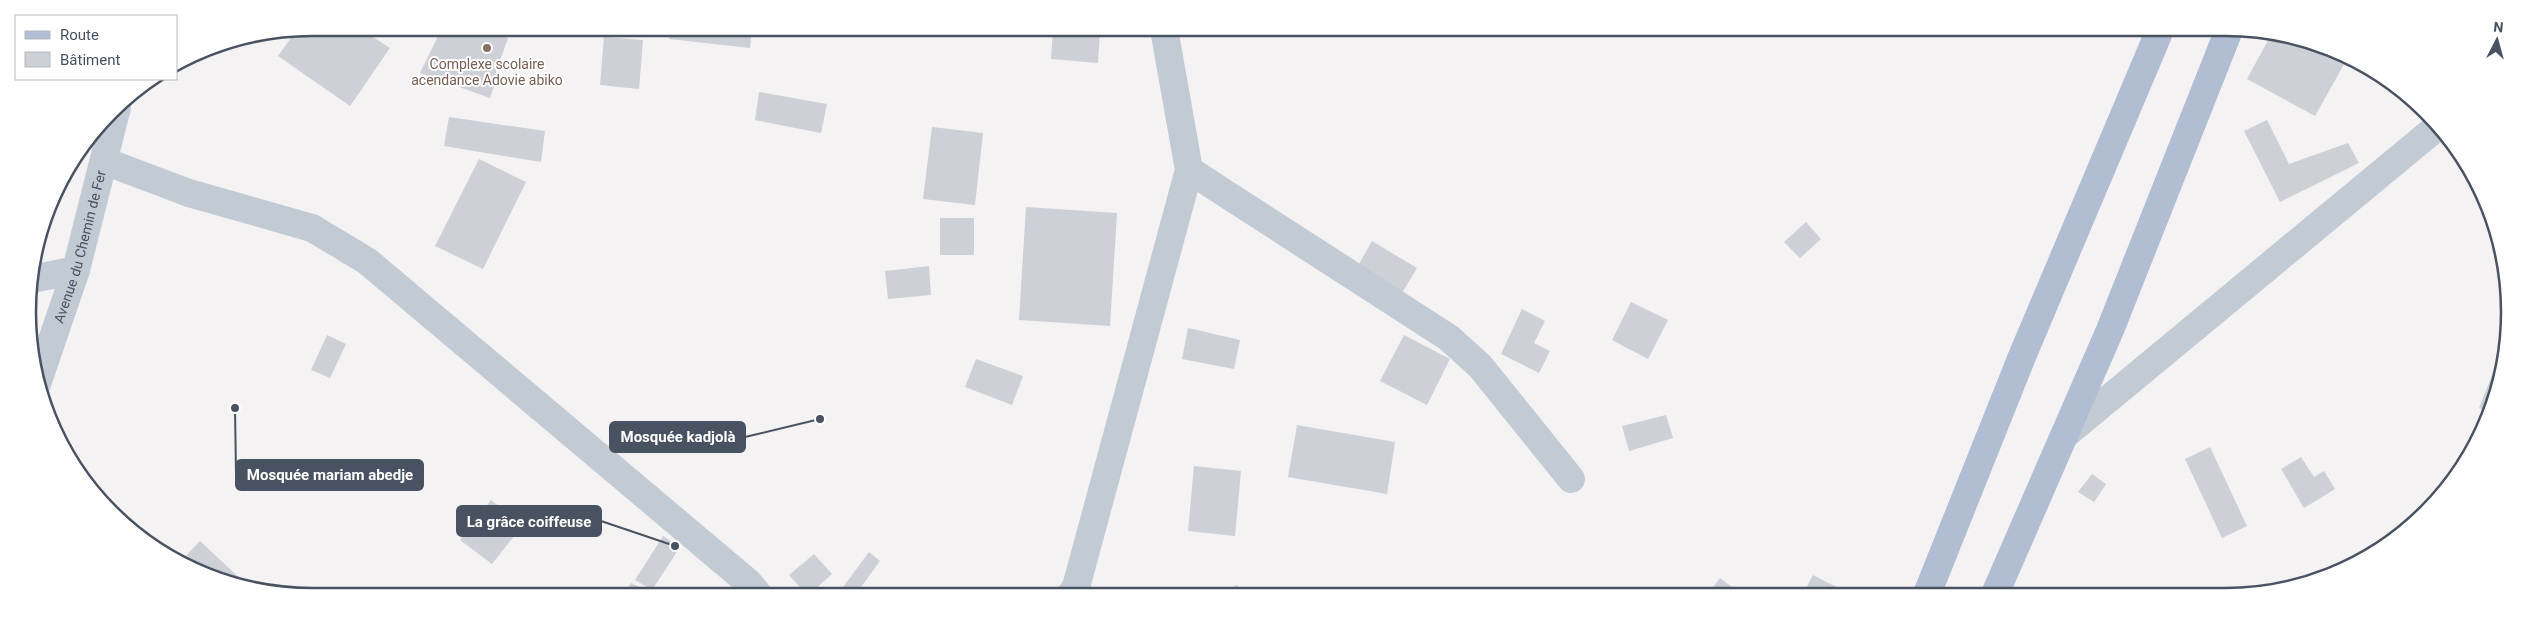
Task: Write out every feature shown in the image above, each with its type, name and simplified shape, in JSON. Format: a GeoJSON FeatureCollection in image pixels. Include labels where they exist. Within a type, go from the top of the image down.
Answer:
{"type":"FeatureCollection","features":[{"type":"Feature","properties":{"kind":"main road"},"geometry":{"type":"LineString","coordinates":[[1929,588],[2023,354],[2157,36]]}},
{"type":"Feature","properties":{"kind":"main road"},"geometry":{"type":"LineString","coordinates":[[1998,588],[2110,330],[2227,36]]}},
{"type":"Feature","properties":{"kind":"street"},"geometry":{"type":"LineString","coordinates":[[1076,588],[1189,170],[1165,36]]}},
{"type":"Feature","properties":{"kind":"street","name":"Avenue du Chemin de Fer"},"geometry":{"type":"LineString","coordinates":[[42,368],[76,270],[114,121]]}},
{"type":"Feature","properties":{"kind":"street"},"geometry":{"type":"LineString","coordinates":[[2066,434],[2433,131]]}},
{"type":"Feature","properties":{"kind":"street"},"geometry":{"type":"LineString","coordinates":[[104,161],[189,193],[312,228],[367,261],[741,576],[752,588]]}},
{"type":"Feature","properties":{"kind":"street"},"geometry":{"type":"LineString","coordinates":[[1189,170],[1449,338],[1480,366],[1570,479]]}},
{"type":"Feature","properties":{"kind":"street"},"geometry":{"type":"LineString","coordinates":[[39,278],[76,270]]}},
{"type":"Feature","properties":{"kind":"building"},"geometry":{"type":"Polygon","coordinates":[[[371,36],[390,48],[350,106],[278,56],[291,37],[294,37],[371,36]]]}},
{"type":"Feature","properties":{"kind":"building"},"geometry":{"type":"Polygon","coordinates":[[[438,36],[502,36],[508,38],[496,72],[499,72],[490,98],[420,73],[438,36]]]}},
{"type":"Feature","properties":{"kind":"building"},"geometry":{"type":"Polygon","coordinates":[[[669,36],[751,36],[750,48],[669,39],[669,36]]]}},
{"type":"Feature","properties":{"kind":"building"},"geometry":{"type":"Polygon","coordinates":[[[1052,36],[1100,36],[1098,63],[1051,59],[1052,36]]]}},
{"type":"Feature","properties":{"kind":"building"},"geometry":{"type":"Polygon","coordinates":[[[604,37],[643,40],[639,89],[600,85],[604,37]]]}},
{"type":"Feature","properties":{"kind":"building"},"geometry":{"type":"Polygon","coordinates":[[[2268,40],[2314,51],[2344,64],[2315,116],[2247,79],[2268,40]]]}},
{"type":"Feature","properties":{"kind":"building"},"geometry":{"type":"Polygon","coordinates":[[[759,92],[827,104],[821,133],[755,120],[759,92]]]}},
{"type":"Feature","properties":{"kind":"building"},"geometry":{"type":"Polygon","coordinates":[[[449,117],[545,131],[541,162],[444,146],[449,117]]]}},
{"type":"Feature","properties":{"kind":"building"},"geometry":{"type":"Polygon","coordinates":[[[2267,120],[2289,164],[2348,143],[2359,163],[2280,202],[2244,131],[2267,120]]]}},
{"type":"Feature","properties":{"kind":"building"},"geometry":{"type":"Polygon","coordinates":[[[932,127],[983,133],[975,205],[923,199],[932,127]]]}},
{"type":"Feature","properties":{"kind":"building"},"geometry":{"type":"Polygon","coordinates":[[[479,159],[526,182],[483,269],[435,246],[479,159]]]}},
{"type":"Feature","properties":{"kind":"building"},"geometry":{"type":"Polygon","coordinates":[[[1026,207],[1117,213],[1110,326],[1019,320],[1026,207]]]}},
{"type":"Feature","properties":{"kind":"building"},"geometry":{"type":"Polygon","coordinates":[[[940,218],[974,218],[974,255],[940,255],[940,218]]]}},
{"type":"Feature","properties":{"kind":"building"},"geometry":{"type":"Polygon","coordinates":[[[1806,222],[1821,239],[1800,258],[1784,242],[1806,222]]]}},
{"type":"Feature","properties":{"kind":"building"},"geometry":{"type":"Polygon","coordinates":[[[1372,241],[1417,268],[1399,298],[1355,271],[1372,241]]]}},
{"type":"Feature","properties":{"kind":"building"},"geometry":{"type":"Polygon","coordinates":[[[929,266],[931,295],[888,299],[885,271],[929,266]]]}},
{"type":"Feature","properties":{"kind":"building"},"geometry":{"type":"Polygon","coordinates":[[[1631,302],[1668,320],[1648,359],[1612,340],[1631,302]]]}},
{"type":"Feature","properties":{"kind":"building"},"geometry":{"type":"Polygon","coordinates":[[[1522,309],[1545,321],[1534,343],[1550,351],[1539,373],[1501,354],[1522,309]]]}},
{"type":"Feature","properties":{"kind":"building"},"geometry":{"type":"Polygon","coordinates":[[[1188,328],[1240,340],[1234,369],[1182,359],[1188,328]]]}},
{"type":"Feature","properties":{"kind":"building"},"geometry":{"type":"Polygon","coordinates":[[[327,335],[346,344],[330,378],[311,370],[327,335]]]}},
{"type":"Feature","properties":{"kind":"building"},"geometry":{"type":"Polygon","coordinates":[[[1404,335],[1450,359],[1427,405],[1380,381],[1404,335]]]}},
{"type":"Feature","properties":{"kind":"building"},"geometry":{"type":"Polygon","coordinates":[[[976,359],[1023,376],[1012,405],[965,387],[976,359]]]}},
{"type":"Feature","properties":{"kind":"building"},"geometry":{"type":"Polygon","coordinates":[[[2494,370],[2483,409],[2479,408],[2494,370]]]}},
{"type":"Feature","properties":{"kind":"building"},"geometry":{"type":"Polygon","coordinates":[[[1666,415],[1673,438],[1629,451],[1622,426],[1666,415]]]}},
{"type":"Feature","properties":{"kind":"building"},"geometry":{"type":"Polygon","coordinates":[[[1297,425],[1395,442],[1387,494],[1288,477],[1297,425]]]}},
{"type":"Feature","properties":{"kind":"building"},"geometry":{"type":"Polygon","coordinates":[[[2210,447],[2247,526],[2222,538],[2185,459],[2210,447]]]}},
{"type":"Feature","properties":{"kind":"building"},"geometry":{"type":"Polygon","coordinates":[[[2301,457],[2314,477],[2324,471],[2335,489],[2304,508],[2281,469],[2301,457]]]}},
{"type":"Feature","properties":{"kind":"building"},"geometry":{"type":"Polygon","coordinates":[[[1194,466],[1241,471],[1235,536],[1188,531],[1194,466]]]}},
{"type":"Feature","properties":{"kind":"building"},"geometry":{"type":"Polygon","coordinates":[[[2092,474],[2106,484],[2094,502],[2078,492],[2092,474]]]}},
{"type":"Feature","properties":{"kind":"building"},"geometry":{"type":"Polygon","coordinates":[[[491,500],[523,525],[492,564],[460,540],[491,500]]]}},
{"type":"Feature","properties":{"kind":"building"},"geometry":{"type":"Polygon","coordinates":[[[663,536],[680,547],[653,588],[649,588],[635,580],[663,536]]]}},
{"type":"Feature","properties":{"kind":"building"},"geometry":{"type":"Polygon","coordinates":[[[200,541],[239,577],[206,567],[185,557],[200,541]]]}},
{"type":"Feature","properties":{"kind":"building"},"geometry":{"type":"Polygon","coordinates":[[[869,552],[880,561],[860,588],[842,588],[869,552]]]}},
{"type":"Feature","properties":{"kind":"building"},"geometry":{"type":"Polygon","coordinates":[[[814,554],[832,574],[817,588],[801,588],[789,575],[814,554]]]}},
{"type":"Feature","properties":{"kind":"building"},"geometry":{"type":"Polygon","coordinates":[[[1813,575],[1838,588],[1806,588],[1813,575]]]}},
{"type":"Feature","properties":{"kind":"building"},"geometry":{"type":"Polygon","coordinates":[[[1720,578],[1733,588],[1712,588],[1720,578]]]}},
{"type":"Feature","properties":{"kind":"building"},"geometry":{"type":"Polygon","coordinates":[[[631,583],[642,588],[628,588],[631,583]]]}},
{"type":"Feature","properties":{"kind":"place","name":"Complexe scolaire acendance Adovie abiko"},"geometry":{"type":"Point","coordinates":[487,48]}},
{"type":"Feature","properties":{"kind":"place","name":"Mosquée mariam abedje"},"geometry":{"type":"Point","coordinates":[235,408]}},
{"type":"Feature","properties":{"kind":"place","name":"Mosquée kadjolà"},"geometry":{"type":"Point","coordinates":[820,419]}},
{"type":"Feature","properties":{"kind":"place","name":"La grâce coiffeuse"},"geometry":{"type":"Point","coordinates":[675,546]}}]}
